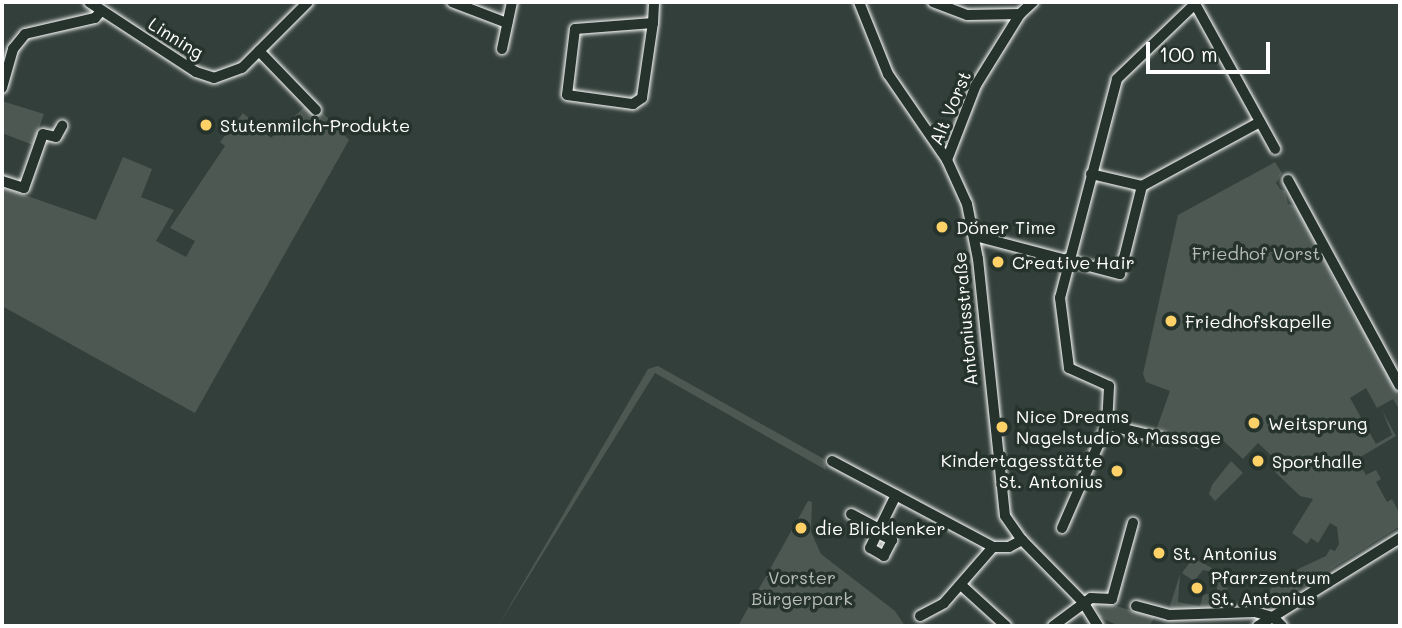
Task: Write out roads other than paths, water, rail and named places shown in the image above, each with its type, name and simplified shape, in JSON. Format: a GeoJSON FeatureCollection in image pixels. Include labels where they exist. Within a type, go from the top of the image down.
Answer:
{"type":"FeatureCollection","features":[{"type":"Feature","properties":{"kind":"street","name":"Linning"},"geometry":{"type":"LineString","coordinates":[[89,2],[209,77],[232,74],[308,2]]}},
{"type":"Feature","properties":{"kind":"street"},"geometry":{"type":"LineString","coordinates":[[452,2],[507,23]]}},
{"type":"Feature","properties":{"kind":"street"},"geometry":{"type":"LineString","coordinates":[[502,49],[512,2]]}},
{"type":"Feature","properties":{"kind":"street"},"geometry":{"type":"LineString","coordinates":[[653,23],[575,29],[567,95],[633,104],[642,98],[653,23],[654,2]]}},
{"type":"Feature","properties":{"kind":"street","name":"Antoniusstraße"},"geometry":{"type":"LineString","coordinates":[[859,2],[893,81],[947,160],[967,204],[975,236],[1002,501],[1021,540],[1083,602],[1098,626]]}},
{"type":"Feature","properties":{"kind":"street"},"geometry":{"type":"LineString","coordinates":[[933,2],[967,15],[1020,14]]}},
{"type":"Feature","properties":{"kind":"street","name":"Alt Vorst"},"geometry":{"type":"LineString","coordinates":[[947,160],[976,85],[1020,14],[1033,2]]}},
{"type":"Feature","properties":{"kind":"street"},"geometry":{"type":"LineString","coordinates":[[1062,528],[1107,425],[1109,386],[1069,368],[1060,298],[1117,79],[1195,3],[1275,149]]}},
{"type":"Feature","properties":{"kind":"street"},"geometry":{"type":"LineString","coordinates":[[2,88],[13,49],[25,34],[95,18],[101,10]]}},
{"type":"Feature","properties":{"kind":"street"},"geometry":{"type":"LineString","coordinates":[[259,51],[317,110]]}},
{"type":"Feature","properties":{"kind":"street"},"geometry":{"type":"LineString","coordinates":[[1091,174],[1142,186],[1260,122]]}},
{"type":"Feature","properties":{"kind":"street"},"geometry":{"type":"LineString","coordinates":[[2,181],[24,188],[43,134],[56,137],[62,126]]}},
{"type":"Feature","properties":{"kind":"street"},"geometry":{"type":"LineString","coordinates":[[1287,180],[1400,386]]}},
{"type":"Feature","properties":{"kind":"street"},"geometry":{"type":"LineString","coordinates":[[975,236],[1119,274],[1142,186]]}},
{"type":"Feature","properties":{"kind":"street"},"geometry":{"type":"LineString","coordinates":[[1107,425],[1162,438]]}},
{"type":"Feature","properties":{"kind":"street"},"geometry":{"type":"LineString","coordinates":[[832,461],[993,547],[1009,547],[1021,540]]}},
{"type":"Feature","properties":{"kind":"street"},"geometry":{"type":"LineString","coordinates":[[851,514],[878,531],[896,495]]}},
{"type":"Feature","properties":{"kind":"street"},"geometry":{"type":"LineString","coordinates":[[1053,626],[1083,602],[1096,596],[1112,599],[1133,523]]}},
{"type":"Feature","properties":{"kind":"street"},"geometry":{"type":"LineString","coordinates":[[1258,626],[1400,538]]}},
{"type":"Feature","properties":{"kind":"street"},"geometry":{"type":"LineString","coordinates":[[920,616],[938,608],[993,547]]}},
{"type":"Feature","properties":{"kind":"street"},"geometry":{"type":"LineString","coordinates":[[961,585],[999,624]]}},
{"type":"Feature","properties":{"kind":"street"},"geometry":{"type":"LineString","coordinates":[[1136,606],[1169,615],[1246,611],[1273,617],[1282,626]]}},
{"type":"Feature","properties":{"kind":"place","name":"Stutenmilch-Produkte"},"geometry":{"type":"Point","coordinates":[206,125]}},
{"type":"Feature","properties":{"kind":"place","name":"Döner Time"},"geometry":{"type":"Point","coordinates":[942,227]}},
{"type":"Feature","properties":{"kind":"place","name":"Creative Hair"},"geometry":{"type":"Point","coordinates":[998,262]}},
{"type":"Feature","properties":{"kind":"place","name":"Friedhofskapelle"},"geometry":{"type":"Point","coordinates":[1171,321]}},
{"type":"Feature","properties":{"kind":"place","name":"Weitsprung"},"geometry":{"type":"Point","coordinates":[1254,423]}},
{"type":"Feature","properties":{"kind":"place","name":"Nice Dreams Nagelstudio & Massage"},"geometry":{"type":"Point","coordinates":[1002,427]}},
{"type":"Feature","properties":{"kind":"place","name":"Sporthalle"},"geometry":{"type":"Point","coordinates":[1258,461]}},
{"type":"Feature","properties":{"kind":"place","name":"Kindertagesstätte St. Antonius"},"geometry":{"type":"Point","coordinates":[1117,471]}},
{"type":"Feature","properties":{"kind":"place","name":"die Blicklenker"},"geometry":{"type":"Point","coordinates":[801,528]}},
{"type":"Feature","properties":{"kind":"place","name":"St. Antonius"},"geometry":{"type":"Point","coordinates":[1159,553]}},
{"type":"Feature","properties":{"kind":"place","name":"Pfarrzentrum St. Antonius"},"geometry":{"type":"Point","coordinates":[1197,588]}},
{"type":"Feature","properties":{"kind":"park label","name":"Friedhof Vorst"},"geometry":{"type":"Point","coordinates":[1256,253]}},
{"type":"Feature","properties":{"kind":"park label","name":"Vorster Bürgerpark"},"geometry":{"type":"Point","coordinates":[802,588]}}]}
